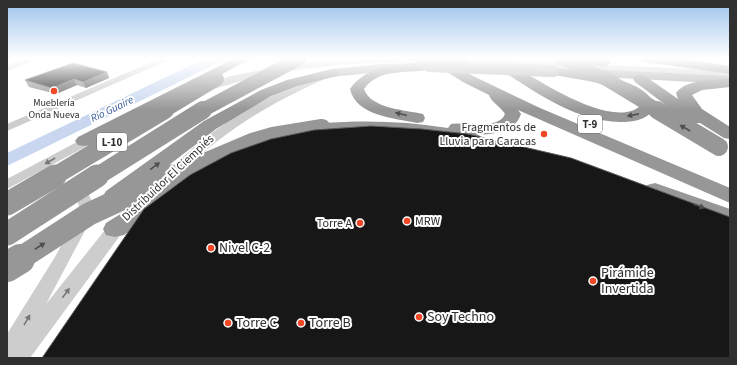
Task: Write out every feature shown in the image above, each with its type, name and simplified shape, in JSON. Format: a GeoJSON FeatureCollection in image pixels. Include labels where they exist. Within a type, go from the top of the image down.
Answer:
{"type":"FeatureCollection","features":[{"type":"Feature","properties":{"kind":"highway"},"geometry":{"type":"LineString","coordinates":[[84,141],[213,75]]}},
{"type":"Feature","properties":{"kind":"highway","name":"L-10"},"geometry":{"type":"LineString","coordinates":[[7,204],[225,75]]}},
{"type":"Feature","properties":{"kind":"highway"},"geometry":{"type":"LineString","coordinates":[[7,219],[241,75]]}},
{"type":"Feature","properties":{"kind":"highway"},"geometry":{"type":"LineString","coordinates":[[7,234],[211,104],[264,75]]}},
{"type":"Feature","properties":{"kind":"highway"},"geometry":{"type":"LineString","coordinates":[[7,267],[90,214],[210,125],[266,93],[292,83],[324,75]]}},
{"type":"Feature","properties":{"kind":"highway"},"geometry":{"type":"LineString","coordinates":[[376,75],[360,83],[357,93],[361,100],[374,107],[461,129],[489,130],[508,124],[513,115],[507,104],[497,96],[468,79]]}},
{"type":"Feature","properties":{"kind":"highway","name":"T-9"},"geometry":{"type":"LineString","coordinates":[[459,75],[534,111],[730,196]]}},
{"type":"Feature","properties":{"kind":"highway","name":"T-9"},"geometry":{"type":"LineString","coordinates":[[487,75],[517,91],[730,183]]}},
{"type":"Feature","properties":{"kind":"highway"},"geometry":{"type":"LineString","coordinates":[[521,75],[573,106],[587,112],[625,117],[642,113],[647,108],[643,98],[625,88],[586,75]]}},
{"type":"Feature","properties":{"kind":"highway"},"geometry":{"type":"LineString","coordinates":[[591,75],[608,80],[727,144]]}},
{"type":"Feature","properties":{"kind":"highway"},"geometry":{"type":"LineString","coordinates":[[640,79],[727,144]]}},
{"type":"Feature","properties":{"kind":"highway"},"geometry":{"type":"LineString","coordinates":[[727,144],[690,105],[684,93],[699,86],[730,83]]}},
{"type":"Feature","properties":{"kind":"highway"},"geometry":{"type":"LineString","coordinates":[[90,214],[185,169],[252,142],[273,136],[322,128],[374,125],[445,131],[495,146],[383,134],[327,135],[300,139],[235,159],[185,184],[115,229]]}},
{"type":"Feature","properties":{"kind":"highway"},"geometry":{"type":"LineString","coordinates":[[636,184],[730,218]]}},
{"type":"Feature","properties":{"kind":"main road","name":"Distribuidor El Ciempiés"},"geometry":{"type":"LineString","coordinates":[[673,75],[730,80]]}},
{"type":"Feature","properties":{"kind":"street"},"geometry":{"type":"LineString","coordinates":[[7,128],[130,75]]}},
{"type":"Feature","properties":{"kind":"street","name":"Distribuidor El Ciempiés"},"geometry":{"type":"LineString","coordinates":[[7,185],[84,141],[154,110],[229,81],[258,75]]}},
{"type":"Feature","properties":{"kind":"street","name":"Distribuidor El Ciempiés"},"geometry":{"type":"LineString","coordinates":[[17,358],[115,229],[195,150],[222,128],[271,99],[327,75]]}},
{"type":"Feature","properties":{"kind":"street"},"geometry":{"type":"LineString","coordinates":[[7,194],[44,186],[58,186],[69,189],[83,196],[88,210],[61,262],[7,354]]}},
{"type":"Feature","properties":{"kind":"water","name":"Río Guaire"},"geometry":{"type":"Polygon","coordinates":[[[170,75],[193,75],[7,166],[7,153],[170,75]]]}},
{"type":"Feature","properties":{"kind":"building"},"geometry":{"type":"Polygon","coordinates":[[[39,75],[100,75],[83,82],[74,79],[52,88],[25,80],[39,75]]]}},
{"type":"Feature","properties":{"kind":"building"},"geometry":{"type":"Polygon","coordinates":[[[371,126],[422,129],[468,134],[571,158],[730,217],[730,358],[42,358],[144,209],[190,175],[231,153],[271,139],[314,130],[371,126]]]}},
{"type":"Feature","properties":{"kind":"place","name":"Mueblería Onda Nueva"},"geometry":{"type":"Point","coordinates":[54,91]}},
{"type":"Feature","properties":{"kind":"place","name":"Fragmentos de Lluvia para Caracas"},"geometry":{"type":"Point","coordinates":[544,134]}},
{"type":"Feature","properties":{"kind":"place","name":"MRW"},"geometry":{"type":"Point","coordinates":[407,221]}},
{"type":"Feature","properties":{"kind":"place","name":"Torre A"},"geometry":{"type":"Point","coordinates":[360,223]}},
{"type":"Feature","properties":{"kind":"place","name":"Nivel C-2"},"geometry":{"type":"Point","coordinates":[211,248]}},
{"type":"Feature","properties":{"kind":"place","name":"Pirámide Invertida"},"geometry":{"type":"Point","coordinates":[593,281]}},
{"type":"Feature","properties":{"kind":"place","name":"Soy Techno"},"geometry":{"type":"Point","coordinates":[419,317]}},
{"type":"Feature","properties":{"kind":"place","name":"Torre C"},"geometry":{"type":"Point","coordinates":[228,323]}},
{"type":"Feature","properties":{"kind":"place","name":"Torre B"},"geometry":{"type":"Point","coordinates":[301,323]}}]}
